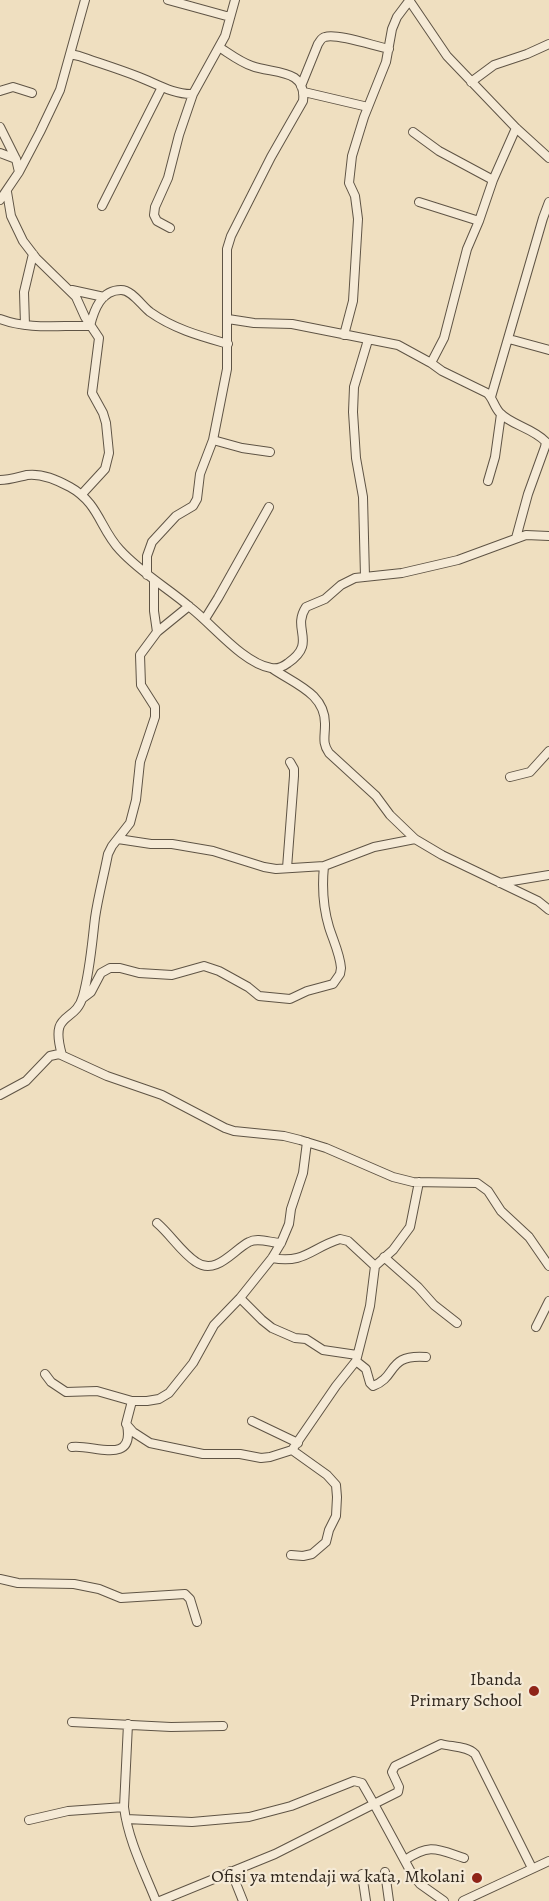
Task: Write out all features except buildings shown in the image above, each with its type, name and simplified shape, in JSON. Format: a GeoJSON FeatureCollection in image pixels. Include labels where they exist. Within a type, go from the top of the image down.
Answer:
{"type":"FeatureCollection","features":[{"type":"Feature","properties":{"kind":"street"},"geometry":{"type":"LineString","coordinates":[[0,200],[19,172],[60,90],[85,0]]}},
{"type":"Feature","properties":{"kind":"street"},"geometry":{"type":"LineString","coordinates":[[168,0],[230,17]]}},
{"type":"Feature","properties":{"kind":"street"},"geometry":{"type":"LineString","coordinates":[[170,228],[157,221],[154,207],[168,178],[178,135],[193,94],[225,36],[235,0]]}},
{"type":"Feature","properties":{"kind":"street"},"geometry":{"type":"LineString","coordinates":[[344,335],[353,301],[358,219],[358,207],[348,177],[357,139],[386,62],[392,29],[409,0],[447,56],[516,128],[549,158]]}},
{"type":"Feature","properties":{"kind":"street"},"geometry":{"type":"LineString","coordinates":[[157,632],[147,556],[152,542],[176,516],[193,506],[197,499],[200,474],[213,440],[225,383],[228,344],[227,249],[231,236],[271,157],[299,110],[303,101],[303,89],[318,44],[322,39],[327,36],[389,49]]}},
{"type":"Feature","properties":{"kind":"street"},"geometry":{"type":"LineString","coordinates":[[471,82],[494,65],[549,44]]}},
{"type":"Feature","properties":{"kind":"street"},"geometry":{"type":"LineString","coordinates":[[219,48],[251,66],[291,75],[303,89],[368,107]]}},
{"type":"Feature","properties":{"kind":"street"},"geometry":{"type":"LineString","coordinates":[[70,54],[137,76],[162,87],[184,94],[193,94]]}},
{"type":"Feature","properties":{"kind":"street"},"geometry":{"type":"LineString","coordinates":[[0,91],[13,87],[32,93]]}},
{"type":"Feature","properties":{"kind":"street"},"geometry":{"type":"LineString","coordinates":[[102,206],[162,87]]}},
{"type":"Feature","properties":{"kind":"street"},"geometry":{"type":"LineString","coordinates":[[0,127],[16,159],[19,172]]}},
{"type":"Feature","properties":{"kind":"street"},"geometry":{"type":"LineString","coordinates":[[431,363],[444,338],[467,249],[493,180],[516,128]]}},
{"type":"Feature","properties":{"kind":"street"},"geometry":{"type":"LineString","coordinates":[[413,132],[440,151],[493,180]]}},
{"type":"Feature","properties":{"kind":"street"},"geometry":{"type":"LineString","coordinates":[[0,153],[16,159]]}},
{"type":"Feature","properties":{"kind":"street"},"geometry":{"type":"LineString","coordinates":[[7,192],[10,216],[23,241],[76,297],[90,326],[97,334],[99,343],[92,393],[106,423],[109,453],[105,470],[82,494]]}},
{"type":"Feature","properties":{"kind":"street"},"geometry":{"type":"LineString","coordinates":[[419,202],[479,221]]}},
{"type":"Feature","properties":{"kind":"street"},"geometry":{"type":"LineString","coordinates":[[491,397],[549,202]]}},
{"type":"Feature","properties":{"kind":"street"},"geometry":{"type":"LineString","coordinates":[[24,325],[24,292],[33,254]]}},
{"type":"Feature","properties":{"kind":"street"},"geometry":{"type":"LineString","coordinates":[[70,290],[104,297]]}},
{"type":"Feature","properties":{"kind":"street"},"geometry":{"type":"LineString","coordinates":[[90,326],[93,315],[104,297],[118,290],[129,292],[151,312],[176,327],[228,344]]}},
{"type":"Feature","properties":{"kind":"street"},"geometry":{"type":"LineString","coordinates":[[0,319],[16,325],[90,326]]}},
{"type":"Feature","properties":{"kind":"street"},"geometry":{"type":"LineString","coordinates":[[228,319],[254,323],[292,324],[398,345],[442,371],[487,393],[501,414],[547,440],[528,494],[516,538]]}},
{"type":"Feature","properties":{"kind":"street"},"geometry":{"type":"LineString","coordinates":[[509,339],[549,350]]}},
{"type":"Feature","properties":{"kind":"street"},"geometry":{"type":"LineString","coordinates":[[365,577],[363,497],[356,458],[353,412],[354,387],[368,340]]}},
{"type":"Feature","properties":{"kind":"street"},"geometry":{"type":"LineString","coordinates":[[488,481],[495,457],[501,414]]}},
{"type":"Feature","properties":{"kind":"street"},"geometry":{"type":"LineString","coordinates":[[213,440],[242,448],[270,452]]}},
{"type":"Feature","properties":{"kind":"street"},"geometry":{"type":"LineString","coordinates":[[0,480],[27,475],[53,478],[82,494],[91,503],[120,550],[151,578],[205,619],[235,648],[311,692],[324,710],[324,747],[376,796],[390,815],[415,839],[442,855],[538,901],[549,910]]}},
{"type":"Feature","properties":{"kind":"street"},"geometry":{"type":"LineString","coordinates":[[205,619],[269,507]]}},
{"type":"Feature","properties":{"kind":"street"},"geometry":{"type":"LineString","coordinates":[[273,669],[282,667],[303,648],[300,620],[306,607],[325,599],[347,582],[365,577],[402,573],[458,560],[526,535],[549,536]]}},
{"type":"Feature","properties":{"kind":"street"},"geometry":{"type":"LineString","coordinates":[[83,998],[95,916],[108,854],[130,823],[136,800],[140,762],[155,717],[155,707],[141,685],[140,655],[157,632],[189,606]]}},
{"type":"Feature","properties":{"kind":"street"},"geometry":{"type":"LineString","coordinates":[[510,777],[530,772],[549,751]]}},
{"type":"Feature","properties":{"kind":"street"},"geometry":{"type":"LineString","coordinates":[[287,868],[294,776],[294,769],[290,762]]}},
{"type":"Feature","properties":{"kind":"street"},"geometry":{"type":"LineString","coordinates":[[118,839],[151,844],[172,844],[213,851],[264,867],[287,868],[324,866],[374,847],[415,839]]}},
{"type":"Feature","properties":{"kind":"street"},"geometry":{"type":"LineString","coordinates":[[62,1056],[58,1037],[62,1020],[73,1012],[83,998],[91,992],[101,973],[110,968],[172,975],[204,966],[219,971],[248,987],[259,996],[290,999],[307,991],[333,984],[341,968],[325,906],[324,866]]}},
{"type":"Feature","properties":{"kind":"street"},"geometry":{"type":"LineString","coordinates":[[499,883],[549,875]]}},
{"type":"Feature","properties":{"kind":"street"},"geometry":{"type":"LineString","coordinates":[[0,1095],[26,1081],[52,1055],[62,1056],[107,1076],[162,1095],[225,1128],[254,1134],[284,1136],[308,1142],[393,1177],[419,1182],[472,1181],[484,1187],[501,1211],[535,1245],[549,1266]]}},
{"type":"Feature","properties":{"kind":"street"},"geometry":{"type":"LineString","coordinates":[[45,1374],[51,1382],[66,1392],[97,1391],[132,1401],[159,1399],[169,1393],[193,1363],[214,1325],[240,1298],[281,1243],[289,1224],[291,1209],[303,1173],[308,1142]]}},
{"type":"Feature","properties":{"kind":"street"},"geometry":{"type":"LineString","coordinates":[[126,1424],[133,1432],[150,1443],[203,1454],[261,1458],[292,1450],[356,1358],[370,1306],[375,1266],[400,1242],[410,1227],[419,1182]]}},
{"type":"Feature","properties":{"kind":"street"},"geometry":{"type":"LineString","coordinates":[[157,1223],[196,1262],[208,1266],[226,1259],[249,1241],[281,1243]]}},
{"type":"Feature","properties":{"kind":"street"},"geometry":{"type":"LineString","coordinates":[[272,1258],[288,1261],[300,1258],[333,1240],[344,1239],[375,1266]]}},
{"type":"Feature","properties":{"kind":"street"},"geometry":{"type":"LineString","coordinates":[[384,1257],[418,1287],[434,1305],[457,1323]]}},
{"type":"Feature","properties":{"kind":"street"},"geometry":{"type":"LineString","coordinates":[[240,1298],[272,1328],[295,1338],[306,1339],[323,1350],[356,1358],[366,1369],[373,1386],[402,1360],[413,1356],[426,1357]]}},
{"type":"Feature","properties":{"kind":"street"},"geometry":{"type":"LineString","coordinates":[[536,1327],[549,1301]]}},
{"type":"Feature","properties":{"kind":"street"},"geometry":{"type":"LineString","coordinates":[[72,1447],[81,1446],[115,1451],[122,1448],[128,1439],[126,1424],[132,1401]]}},
{"type":"Feature","properties":{"kind":"street"},"geometry":{"type":"LineString","coordinates":[[252,1421],[298,1443]]}},
{"type":"Feature","properties":{"kind":"street"},"geometry":{"type":"LineString","coordinates":[[291,1555],[312,1554],[326,1542],[336,1516],[337,1497],[336,1485],[327,1475],[292,1450]]}},
{"type":"Feature","properties":{"kind":"street"},"geometry":{"type":"LineString","coordinates":[[0,1579],[18,1583],[74,1584],[99,1589],[121,1598],[185,1594],[190,1599],[197,1622]]}},
{"type":"Feature","properties":{"kind":"street"},"geometry":{"type":"LineString","coordinates":[[72,1722],[171,1727],[223,1726]]}},
{"type":"Feature","properties":{"kind":"street"},"geometry":{"type":"LineString","coordinates":[[128,1724],[124,1807],[126,1819],[131,1839],[158,1901],[274,1854],[398,1792],[399,1787],[392,1772],[395,1766],[439,1744],[468,1749],[475,1754],[532,1868]]}},
{"type":"Feature","properties":{"kind":"street"},"geometry":{"type":"LineString","coordinates":[[126,1819],[206,1821],[249,1817],[291,1806],[354,1781],[362,1783],[412,1874],[420,1884],[444,1901]]}},
{"type":"Feature","properties":{"kind":"street"},"geometry":{"type":"LineString","coordinates":[[29,1820],[68,1811],[124,1807]]}},
{"type":"Feature","properties":{"kind":"street"},"geometry":{"type":"LineString","coordinates":[[405,1860],[429,1848],[464,1858]]}},
{"type":"Feature","properties":{"kind":"street"},"geometry":{"type":"LineString","coordinates":[[462,1901],[549,1861]]}},
{"type":"Feature","properties":{"kind":"street"},"geometry":{"type":"LineString","coordinates":[[231,1871],[243,1901]]}},
{"type":"Feature","properties":{"kind":"street"},"geometry":{"type":"LineString","coordinates":[[385,1872],[390,1901]]}},
{"type":"Feature","properties":{"kind":"street"},"geometry":{"type":"LineString","coordinates":[[362,1874],[366,1901]]}},
{"type":"Feature","properties":{"kind":"place","name":"Ibanda Primary School"},"geometry":{"type":"Point","coordinates":[534,1691]}},
{"type":"Feature","properties":{"kind":"place","name":"Ofisi ya mtendaji wa kata, Mkolani"},"geometry":{"type":"Point","coordinates":[477,1878]}}]}
